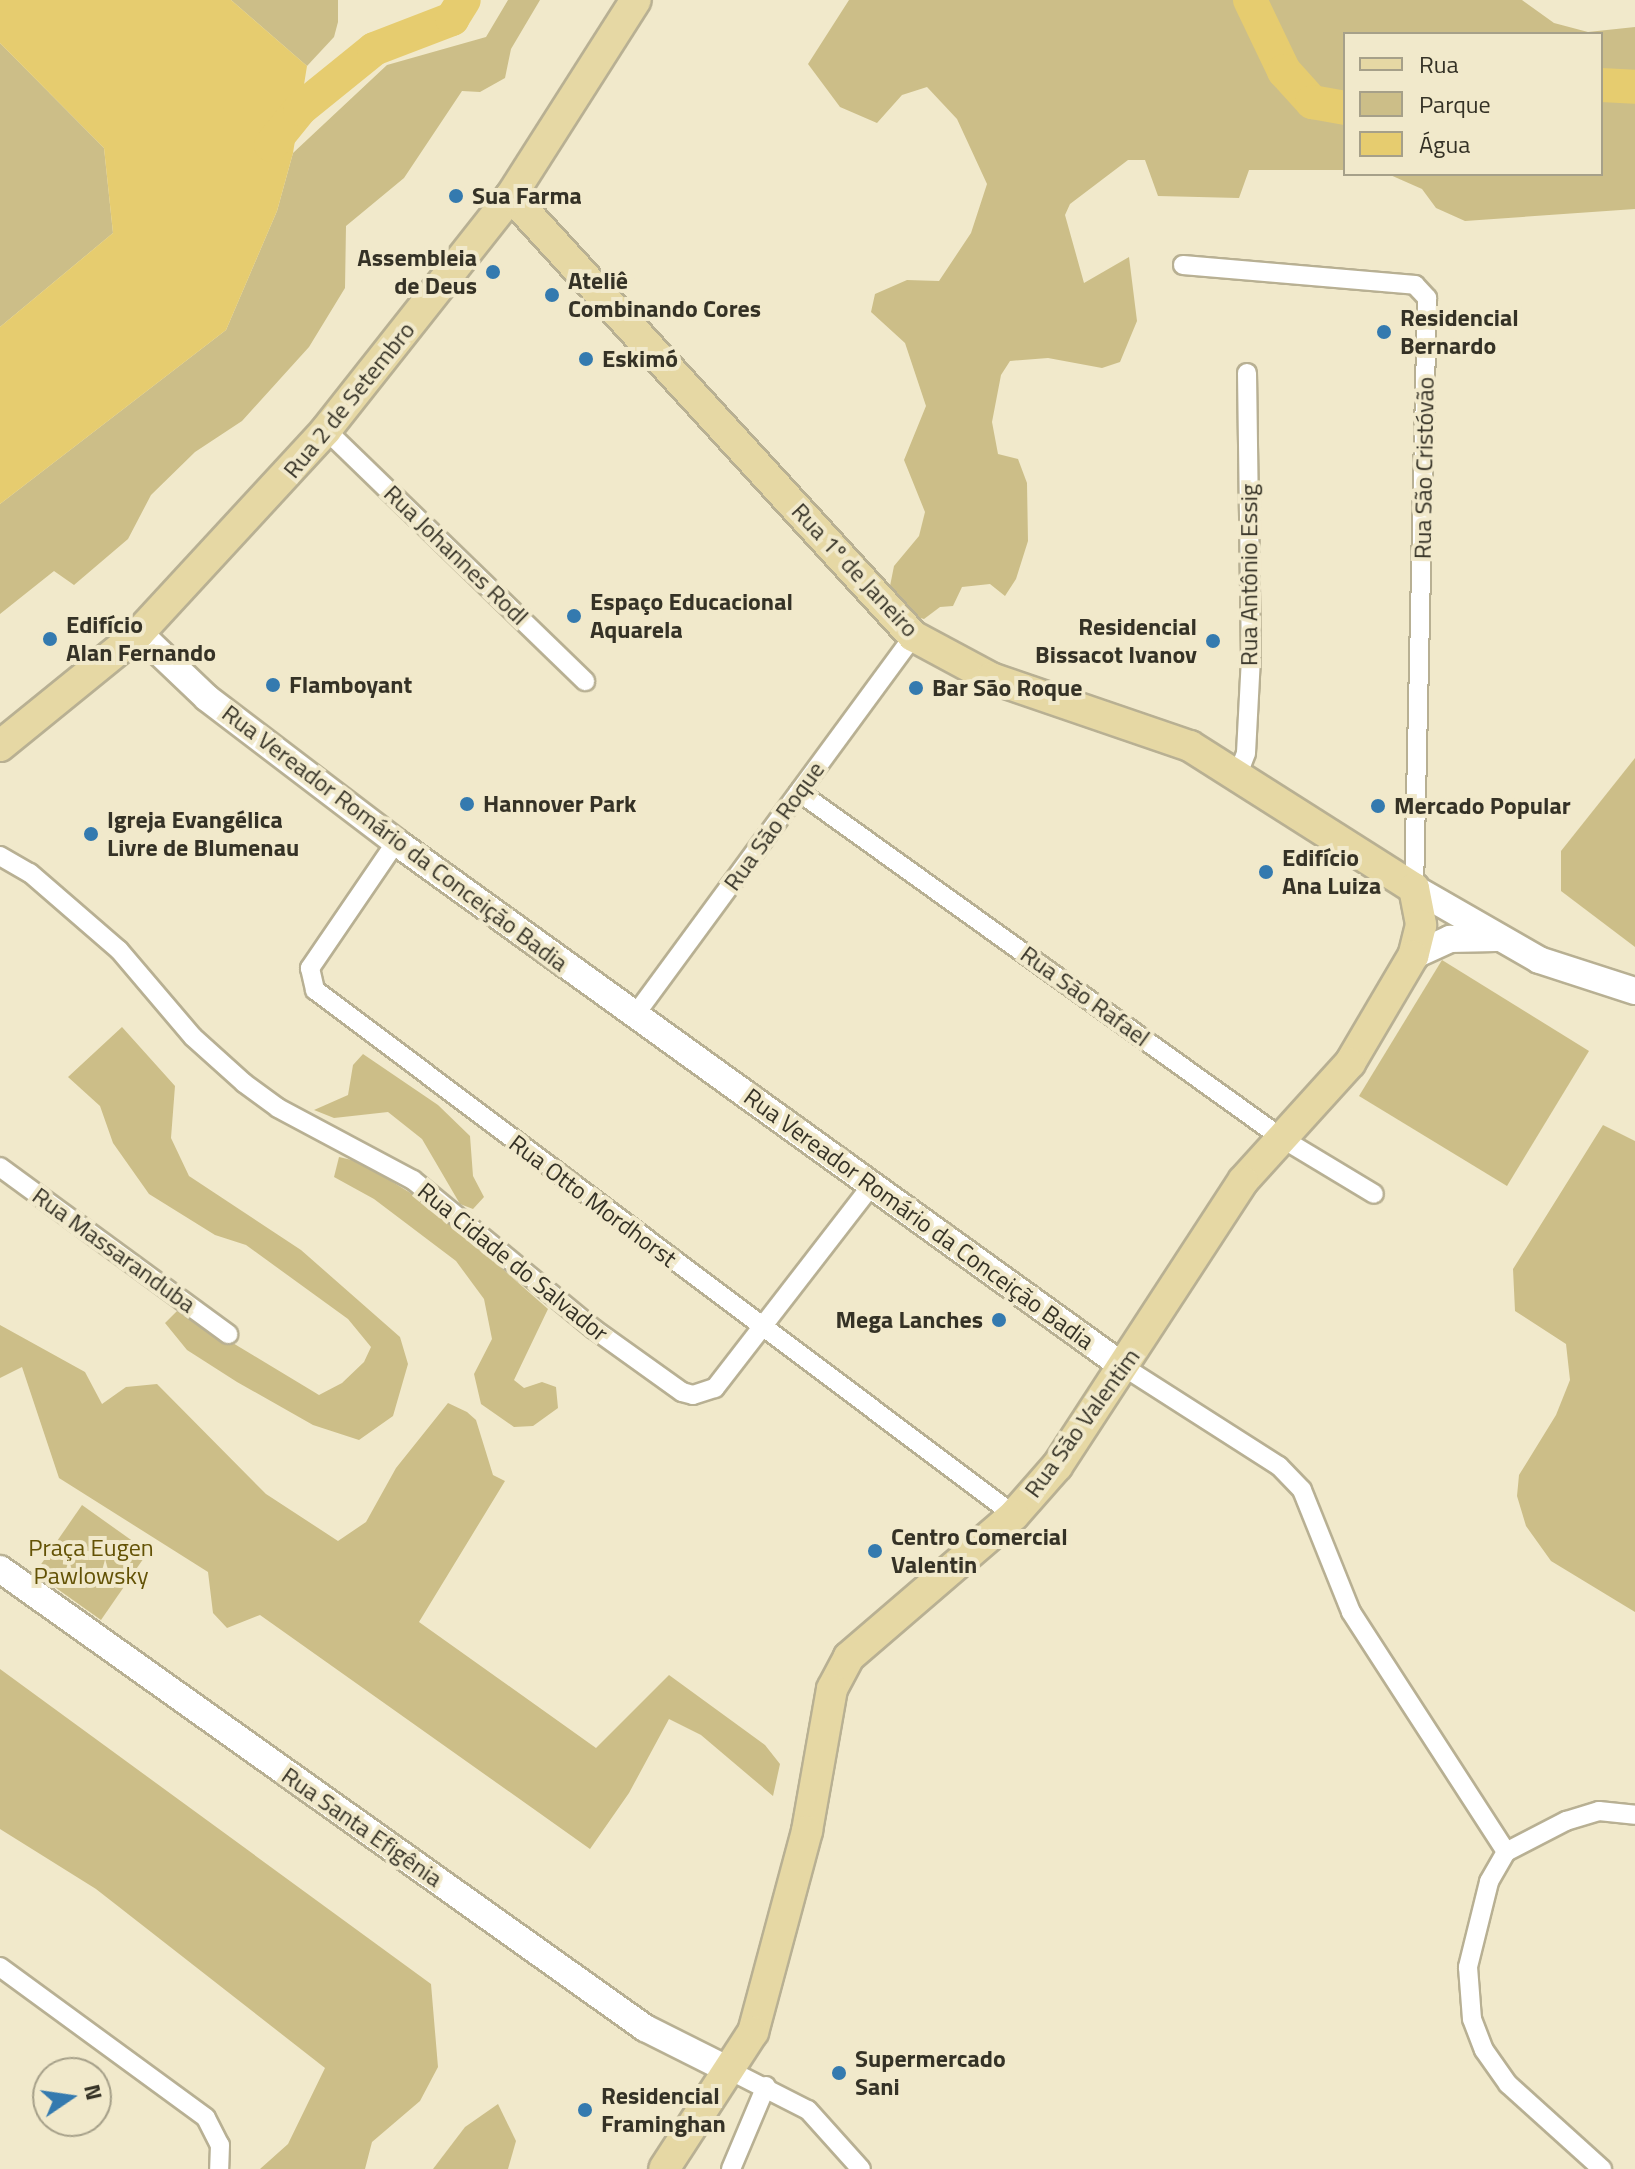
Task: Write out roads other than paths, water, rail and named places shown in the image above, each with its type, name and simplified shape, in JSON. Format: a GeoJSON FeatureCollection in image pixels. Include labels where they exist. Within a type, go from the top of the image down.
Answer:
{"type":"FeatureCollection","features":[{"type":"Feature","properties":{"kind":"main road","name":"Rua 2 de Setembro"},"geometry":{"type":"LineString","coordinates":[[0,746],[139,633],[326,430],[511,196],[636,0]]}},
{"type":"Feature","properties":{"kind":"main road","name":"Rua 1º de Janeiro"},"geometry":{"type":"LineString","coordinates":[[511,196],[913,636],[991,678],[1147,728],[1238,774],[1414,888]]}},
{"type":"Feature","properties":{"kind":"main road","name":"Rua São Valentim"},"geometry":{"type":"LineString","coordinates":[[664,2169],[731,2071],[753,2032],[782,1935],[807,1831],[832,1689],[866,1639],[1014,1515],[1057,1466],[1124,1367],[1215,1221],[1350,1063],[1413,956],[1421,925],[1414,888]]}},
{"type":"Feature","properties":{"kind":"street","name":"Rua São Cristóvão"},"geometry":{"type":"LineString","coordinates":[[1183,265],[1415,285],[1427,298],[1414,888]]}},
{"type":"Feature","properties":{"kind":"street","name":"Rua Antônio Essig"},"geometry":{"type":"LineString","coordinates":[[1238,774],[1246,753],[1251,659],[1247,373]]}},
{"type":"Feature","properties":{"kind":"street","name":"Rua Johannes Rodl"},"geometry":{"type":"LineString","coordinates":[[326,430],[585,681]]}},
{"type":"Feature","properties":{"kind":"street","name":"Rua Vereador Romário da Conceição Badia"},"geometry":{"type":"LineString","coordinates":[[139,633],[207,698],[396,842],[1124,1367],[1279,1466],[1302,1490],[1351,1612],[1506,1852]]}},
{"type":"Feature","properties":{"kind":"street","name":"Rua São Roque"},"geometry":{"type":"LineString","coordinates":[[635,1015],[913,636]]}},
{"type":"Feature","properties":{"kind":"street","name":"Rua São Rafael"},"geometry":{"type":"LineString","coordinates":[[799,792],[1283,1139],[1374,1194]]}},
{"type":"Feature","properties":{"kind":"street","name":"Rua Otto Mordhorst"},"geometry":{"type":"LineString","coordinates":[[396,842],[310,968],[315,990],[761,1328],[1014,1515]]}},
{"type":"Feature","properties":{"kind":"street","name":"Rua Cidade do Salvador"},"geometry":{"type":"LineString","coordinates":[[0,856],[30,873],[119,950],[193,1037],[244,1083],[278,1108],[426,1189],[594,1329],[682,1392],[693,1395],[715,1388],[872,1185]]}},
{"type":"Feature","properties":{"kind":"street","name":"Rua 1º de Janeiro"},"geometry":{"type":"LineString","coordinates":[[1414,888],[1496,938],[1551,965],[1635,991]]}},
{"type":"Feature","properties":{"kind":"street","name":"Rua 1º de Janeiro"},"geometry":{"type":"LineString","coordinates":[[1413,956],[1450,939],[1496,938]]}},
{"type":"Feature","properties":{"kind":"street","name":"Rua Massaranduba"},"geometry":{"type":"LineString","coordinates":[[0,1167],[228,1334]]}},
{"type":"Feature","properties":{"kind":"street","name":"Rua Santa Efigênia"},"geometry":{"type":"LineString","coordinates":[[0,1569],[645,2028],[731,2071]]}},
{"type":"Feature","properties":{"kind":"street"},"geometry":{"type":"LineString","coordinates":[[1602,2169],[1508,2084],[1484,2050],[1472,2019],[1468,1967],[1489,1882],[1506,1852],[1566,1821],[1599,1811],[1635,1815]]}},
{"type":"Feature","properties":{"kind":"street"},"geometry":{"type":"LineString","coordinates":[[0,1967],[206,2118],[220,2145],[219,2169]]}},
{"type":"Feature","properties":{"kind":"street"},"geometry":{"type":"LineString","coordinates":[[731,2071],[766,2086],[808,2110],[861,2169]]}},
{"type":"Feature","properties":{"kind":"street"},"geometry":{"type":"LineString","coordinates":[[731,2169],[766,2086]]}},
{"type":"Feature","properties":{"kind":"water"},"geometry":{"type":"Polygon","coordinates":[[[0,0],[231,0],[307,66],[293,153],[277,211],[226,330],[0,504],[0,327],[113,233],[104,148],[0,43],[0,0]]]}},
{"type":"Feature","properties":{"kind":"waterway"},"geometry":{"type":"LineString","coordinates":[[271,145],[300,109],[374,49],[452,19],[464,0]]}},
{"type":"Feature","properties":{"kind":"waterway"},"geometry":{"type":"LineString","coordinates":[[1250,0],[1284,71],[1312,102],[1343,108]]}},
{"type":"Feature","properties":{"kind":"waterway"},"geometry":{"type":"LineString","coordinates":[[1603,85],[1635,87]]}},
{"type":"Feature","properties":{"kind":"place","name":"Sua Farma"},"geometry":{"type":"Point","coordinates":[456,196]}},
{"type":"Feature","properties":{"kind":"place","name":"Assembleia de Deus"},"geometry":{"type":"Point","coordinates":[493,272]}},
{"type":"Feature","properties":{"kind":"place","name":"Ateliê Combinando Cores"},"geometry":{"type":"Point","coordinates":[552,295]}},
{"type":"Feature","properties":{"kind":"place","name":"Residencial Bernardo"},"geometry":{"type":"Point","coordinates":[1384,332]}},
{"type":"Feature","properties":{"kind":"place","name":"Eskimó"},"geometry":{"type":"Point","coordinates":[586,359]}},
{"type":"Feature","properties":{"kind":"place","name":"Espaço Educacional Aquarela"},"geometry":{"type":"Point","coordinates":[574,616]}},
{"type":"Feature","properties":{"kind":"place","name":"Edifício Alan Fernando"},"geometry":{"type":"Point","coordinates":[50,639]}},
{"type":"Feature","properties":{"kind":"place","name":"Residencial Bissacot Ivanov"},"geometry":{"type":"Point","coordinates":[1213,641]}},
{"type":"Feature","properties":{"kind":"place","name":"Flamboyant"},"geometry":{"type":"Point","coordinates":[273,685]}},
{"type":"Feature","properties":{"kind":"place","name":"Bar São Roque"},"geometry":{"type":"Point","coordinates":[916,688]}},
{"type":"Feature","properties":{"kind":"place","name":"Hannover Park"},"geometry":{"type":"Point","coordinates":[467,804]}},
{"type":"Feature","properties":{"kind":"place","name":"Mercado Popular"},"geometry":{"type":"Point","coordinates":[1378,806]}},
{"type":"Feature","properties":{"kind":"place","name":"Igreja Evangélica Livre de Blumenau"},"geometry":{"type":"Point","coordinates":[91,834]}},
{"type":"Feature","properties":{"kind":"place","name":"Edifício Ana Luiza"},"geometry":{"type":"Point","coordinates":[1266,872]}},
{"type":"Feature","properties":{"kind":"place","name":"Mega Lanches"},"geometry":{"type":"Point","coordinates":[999,1320]}},
{"type":"Feature","properties":{"kind":"place","name":"Centro Comercial Valentin"},"geometry":{"type":"Point","coordinates":[875,1551]}},
{"type":"Feature","properties":{"kind":"place","name":"Supermercado Sani"},"geometry":{"type":"Point","coordinates":[839,2073]}},
{"type":"Feature","properties":{"kind":"place","name":"Residencial Framinghan"},"geometry":{"type":"Point","coordinates":[585,2110]}},
{"type":"Feature","properties":{"kind":"park label","name":"Praça Eugen Pawlowsky"},"geometry":{"type":"Point","coordinates":[91,1562]}}]}
